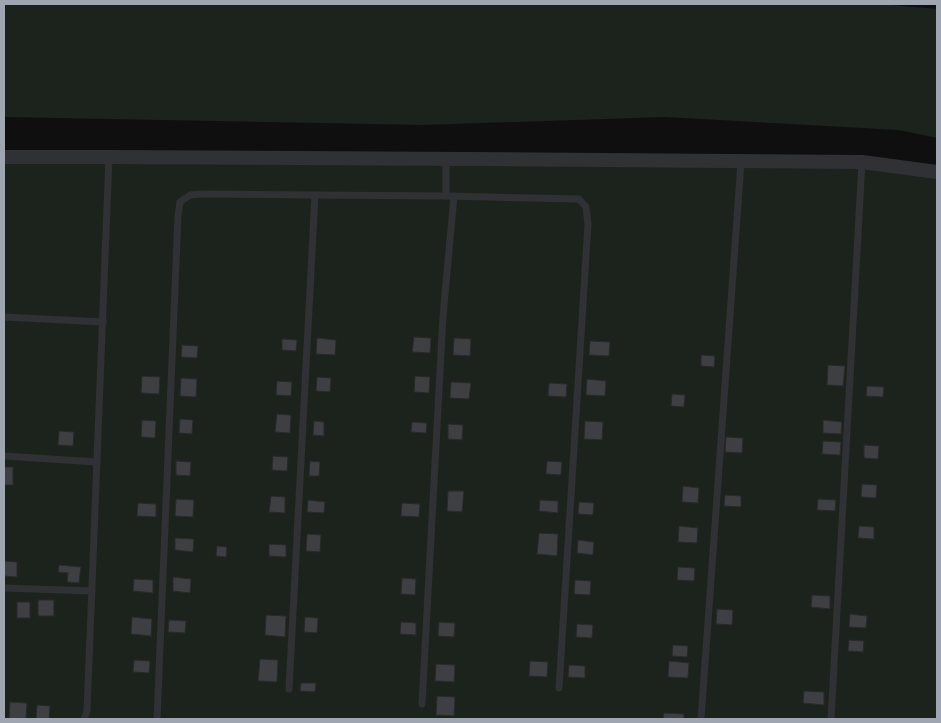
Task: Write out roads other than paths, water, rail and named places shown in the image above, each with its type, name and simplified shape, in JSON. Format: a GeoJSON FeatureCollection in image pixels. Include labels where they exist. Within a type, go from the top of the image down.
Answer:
{"type":"FeatureCollection","features":[{"type":"Feature","properties":{"kind":"street"},"geometry":{"type":"LineString","coordinates":[[4,158],[862,162],[937,172]]}},
{"type":"Feature","properties":{"kind":"lane"},"geometry":{"type":"LineString","coordinates":[[84,719],[87,711],[109,157]]}},
{"type":"Feature","properties":{"kind":"lane"},"geometry":{"type":"LineString","coordinates":[[422,704],[450,196],[446,159]]}},
{"type":"Feature","properties":{"kind":"lane"},"geometry":{"type":"LineString","coordinates":[[701,719],[741,162]]}},
{"type":"Feature","properties":{"kind":"lane"},"geometry":{"type":"LineString","coordinates":[[831,719],[862,162]]}},
{"type":"Feature","properties":{"kind":"lane"},"geometry":{"type":"LineString","coordinates":[[157,719],[180,202],[190,195],[202,194],[579,199],[586,207],[588,224],[559,688]]}},
{"type":"Feature","properties":{"kind":"lane"},"geometry":{"type":"LineString","coordinates":[[289,689],[315,195]]}},
{"type":"Feature","properties":{"kind":"lane"},"geometry":{"type":"LineString","coordinates":[[4,317],[103,322]]}},
{"type":"Feature","properties":{"kind":"lane"},"geometry":{"type":"LineString","coordinates":[[4,456],[98,462]]}},
{"type":"Feature","properties":{"kind":"lane"},"geometry":{"type":"LineString","coordinates":[[4,588],[92,591]]}}]}
